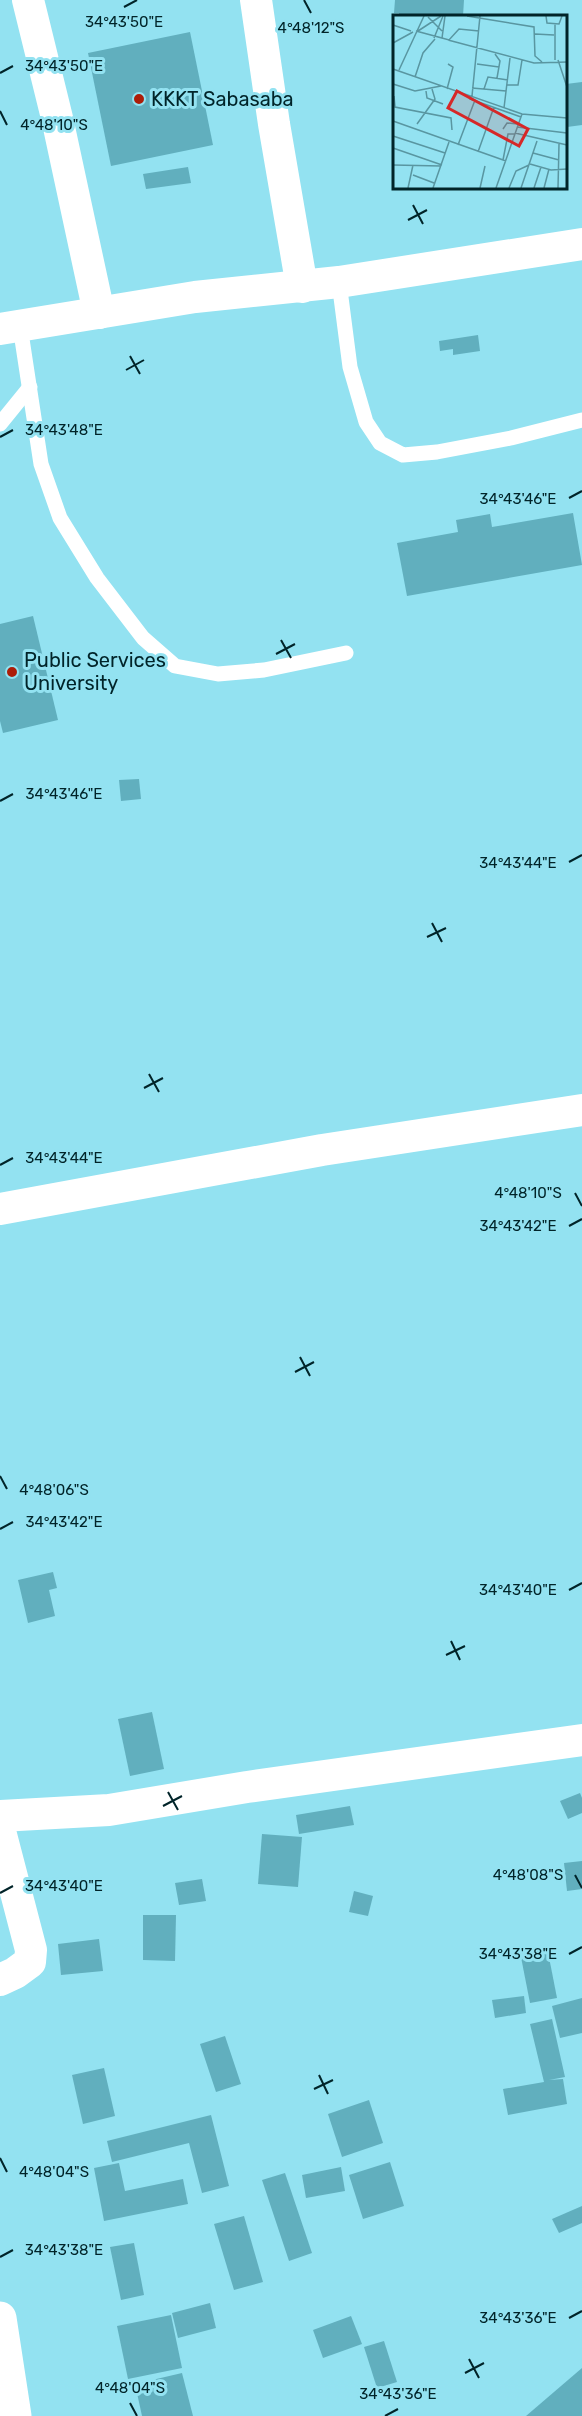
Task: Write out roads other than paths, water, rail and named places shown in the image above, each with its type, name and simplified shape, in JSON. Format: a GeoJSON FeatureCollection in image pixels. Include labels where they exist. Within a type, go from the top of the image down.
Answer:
{"type":"FeatureCollection","features":[{"type":"Feature","properties":{"kind":"main road"},"geometry":{"type":"LineString","coordinates":[[0,2318],[15,2416]]}},
{"type":"Feature","properties":{"kind":"street"},"geometry":{"type":"LineString","coordinates":[[28,0],[57,118],[99,313]]}},
{"type":"Feature","properties":{"kind":"street"},"geometry":{"type":"LineString","coordinates":[[256,0],[274,124],[302,287]]}},
{"type":"Feature","properties":{"kind":"street"},"geometry":{"type":"LineString","coordinates":[[10,327],[195,297],[339,282],[582,244]]}},
{"type":"Feature","properties":{"kind":"street"},"geometry":{"type":"LineString","coordinates":[[0,1209],[322,1150],[582,1110]]}},
{"type":"Feature","properties":{"kind":"street"},"geometry":{"type":"LineString","coordinates":[[0,1816],[109,1810],[247,1787],[582,1740]]}},
{"type":"Feature","properties":{"kind":"street"},"geometry":{"type":"LineString","coordinates":[[0,1831],[31,1950],[30,1962],[15,1974],[0,1980]]}},
{"type":"Feature","properties":{"kind":"lane"},"geometry":{"type":"LineString","coordinates":[[339,282],[350,367],[366,422],[380,444],[403,455],[437,452],[512,438],[582,420]]}},
{"type":"Feature","properties":{"kind":"lane"},"geometry":{"type":"LineString","coordinates":[[10,327],[30,387],[41,464],[60,518],[98,578],[143,638],[175,666],[219,674],[264,670],[346,654]]}},
{"type":"Feature","properties":{"kind":"lane"},"geometry":{"type":"LineString","coordinates":[[0,424],[30,387]]}},
{"type":"Feature","properties":{"kind":"place","name":"KKKT Sabasaba"},"geometry":{"type":"Point","coordinates":[139,99]}},
{"type":"Feature","properties":{"kind":"place","name":"Public Services University"},"geometry":{"type":"Point","coordinates":[12,672]}}]}
